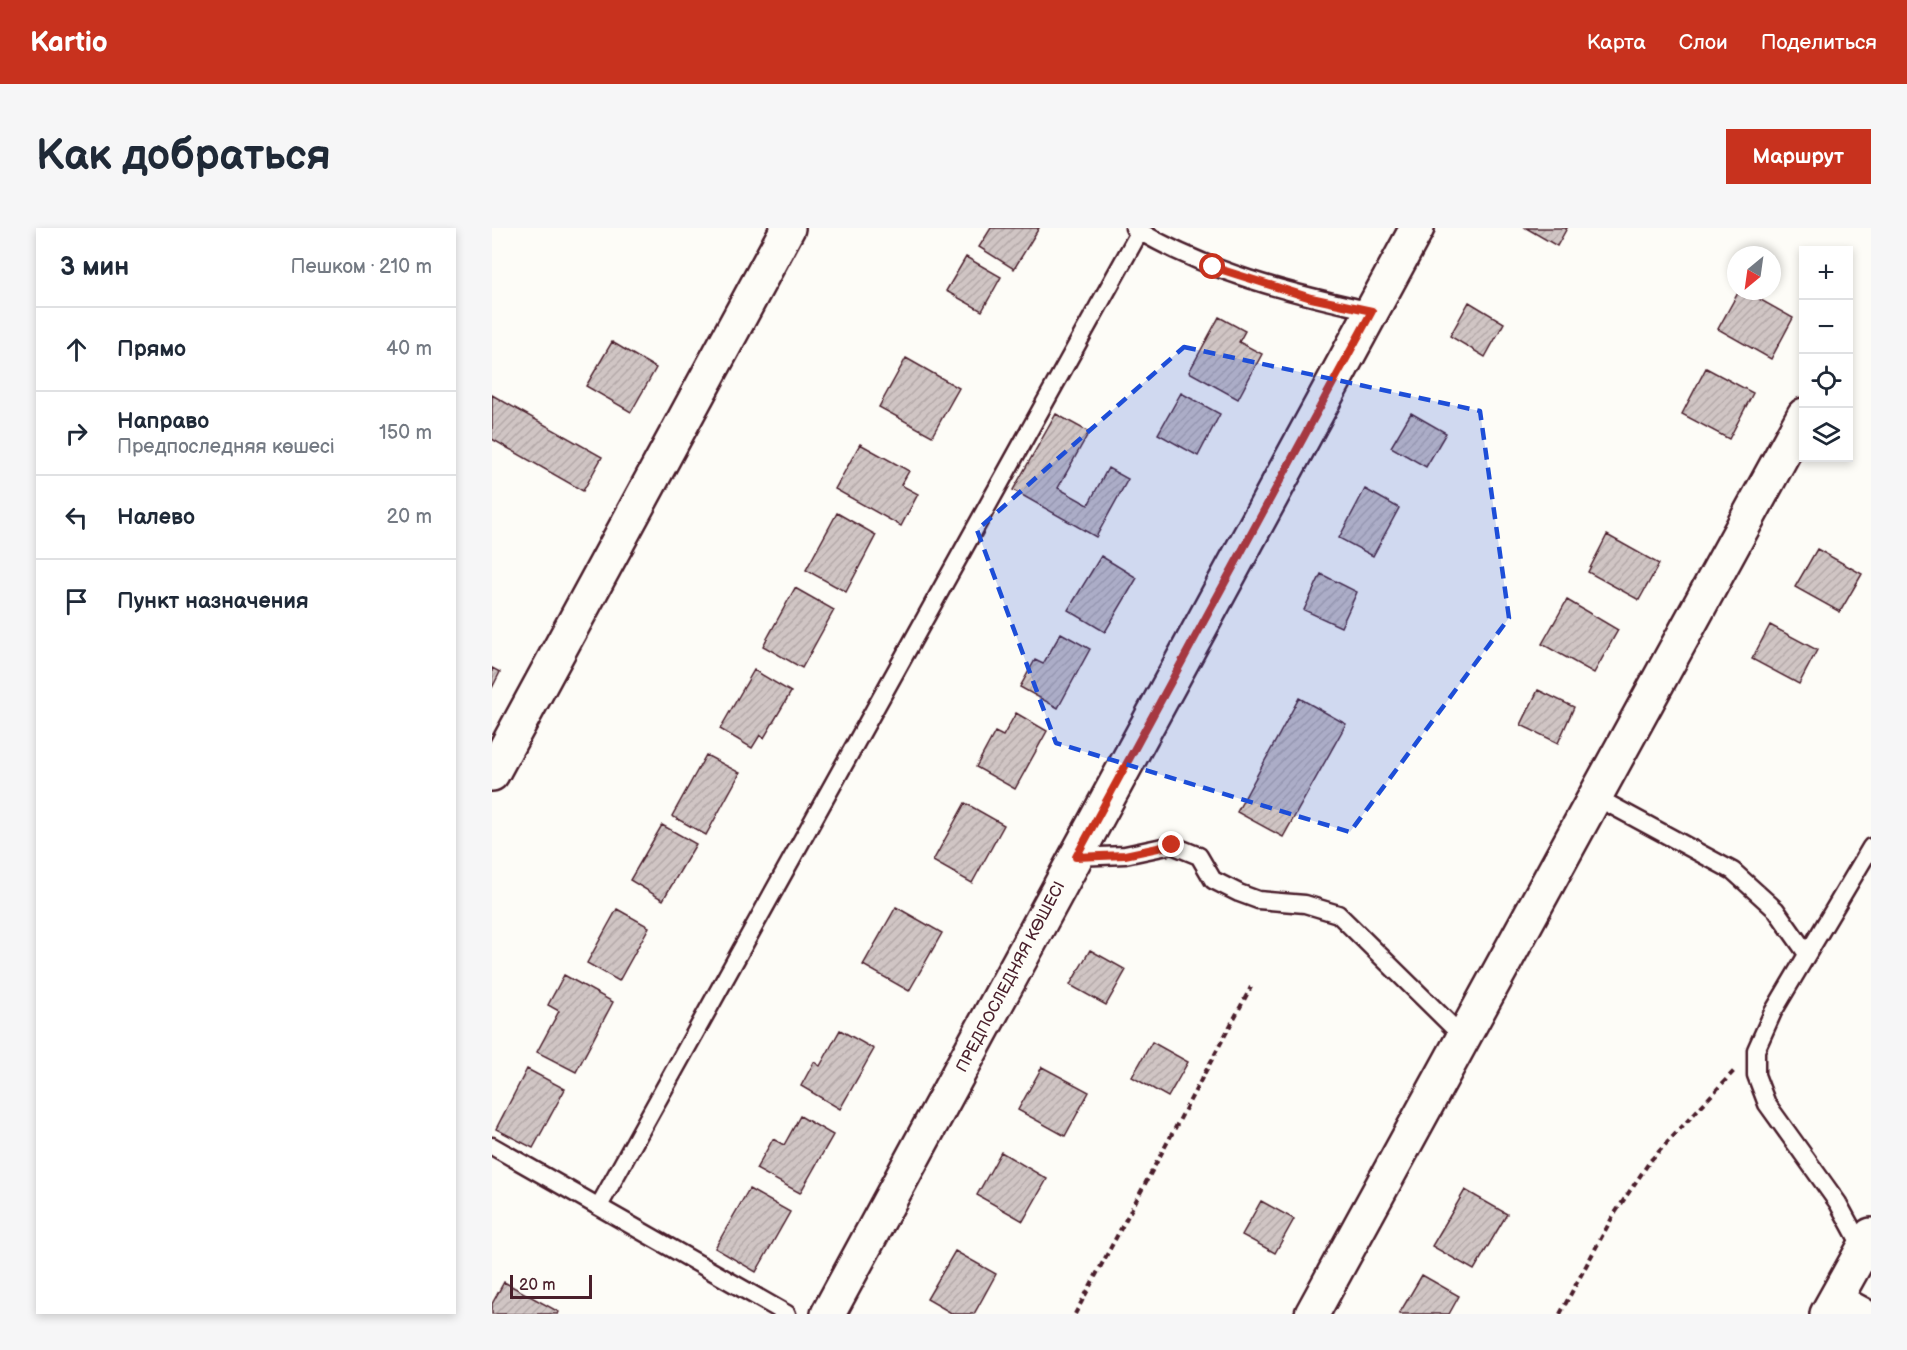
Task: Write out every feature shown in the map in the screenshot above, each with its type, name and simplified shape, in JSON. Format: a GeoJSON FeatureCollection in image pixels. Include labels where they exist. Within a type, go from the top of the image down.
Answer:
{"type":"FeatureCollection","features":[{"type":"Feature","properties":{"kind":"street"},"geometry":{"type":"LineString","coordinates":[[492,774],[788,228]]}},
{"type":"Feature","properties":{"kind":"street","name":"ПРЕДПОСЛЕДНЯЯ КӨШЕСІ"},"geometry":{"type":"LineString","coordinates":[[828,1314],[1417,228]]}},
{"type":"Feature","properties":{"kind":"street"},"geometry":{"type":"LineString","coordinates":[[1312,1314],[1799,422]]}},
{"type":"Feature","properties":{"kind":"street"},"geometry":{"type":"LineString","coordinates":[[1841,1309],[1867,1242]]}},
{"type":"Feature","properties":{"kind":"lane"},"geometry":{"type":"LineString","coordinates":[[599,1206],[1137,230],[1213,267],[1248,280],[1372,311]]}},
{"type":"Feature","properties":{"kind":"lane"},"geometry":{"type":"LineString","coordinates":[[1596,797],[1733,871],[1776,910],[1807,954]]}},
{"type":"Feature","properties":{"kind":"lane"},"geometry":{"type":"LineString","coordinates":[[1076,857],[1125,855],[1172,845],[1199,856],[1213,880],[1239,893],[1258,900],[1305,904],[1338,914],[1464,1038]]}},
{"type":"Feature","properties":{"kind":"lane"},"geometry":{"type":"LineString","coordinates":[[1867,1242],[1767,1104],[1756,1075],[1756,1050],[1773,1012],[1871,847]]}},
{"type":"Feature","properties":{"kind":"lane"},"geometry":{"type":"LineString","coordinates":[[492,1146],[787,1314]]}},
{"type":"Feature","properties":{"kind":"path"},"geometry":{"type":"LineString","coordinates":[[1075,1314],[1251,987]]}},
{"type":"Feature","properties":{"kind":"path"},"geometry":{"type":"LineString","coordinates":[[1560,1314],[1613,1216],[1650,1161],[1707,1096],[1756,1050]]}},
{"type":"Feature","properties":{"kind":"highlighted area"},"geometry":{"type":"Polygon","coordinates":[[[1184,347],[1480,411],[1509,618],[1350,832],[1056,743],[977,530],[1184,347]]]}},
{"type":"Feature","properties":{"kind":"building"},"geometry":{"type":"Polygon","coordinates":[[[991,228],[1039,228],[1014,269],[979,247],[991,228]]]}},
{"type":"Feature","properties":{"kind":"building"},"geometry":{"type":"Polygon","coordinates":[[[1526,228],[1567,228],[1557,246],[1526,228]]]}},
{"type":"Feature","properties":{"kind":"building"},"geometry":{"type":"Polygon","coordinates":[[[966,257],[1001,277],[982,311],[946,291],[966,257]]]}},
{"type":"Feature","properties":{"kind":"building"},"geometry":{"type":"Polygon","coordinates":[[[1734,300],[1761,300],[1793,318],[1771,359],[1718,329],[1734,300]]]}},
{"type":"Feature","properties":{"kind":"building"},"geometry":{"type":"Polygon","coordinates":[[[1469,302],[1504,323],[1485,357],[1450,336],[1469,302]]]}},
{"type":"Feature","properties":{"kind":"building"},"geometry":{"type":"Polygon","coordinates":[[[1219,317],[1245,331],[1239,342],[1262,354],[1238,399],[1189,372],[1219,317]]]}},
{"type":"Feature","properties":{"kind":"building"},"geometry":{"type":"Polygon","coordinates":[[[612,342],[656,368],[631,412],[586,386],[612,342]]]}},
{"type":"Feature","properties":{"kind":"building"},"geometry":{"type":"Polygon","coordinates":[[[906,358],[959,388],[932,436],[879,407],[906,358]]]}},
{"type":"Feature","properties":{"kind":"building"},"geometry":{"type":"Polygon","coordinates":[[[1706,368],[1753,393],[1729,439],[1682,414],[1706,368]]]}},
{"type":"Feature","properties":{"kind":"building"},"geometry":{"type":"Polygon","coordinates":[[[1181,393],[1220,414],[1198,456],[1158,434],[1181,393]]]}},
{"type":"Feature","properties":{"kind":"building"},"geometry":{"type":"Polygon","coordinates":[[[492,395],[602,457],[583,491],[492,439],[492,395]]]}},
{"type":"Feature","properties":{"kind":"building"},"geometry":{"type":"Polygon","coordinates":[[[1411,413],[1446,433],[1426,467],[1391,447],[1411,413]]]}},
{"type":"Feature","properties":{"kind":"building"},"geometry":{"type":"Polygon","coordinates":[[[1056,414],[1089,432],[1058,488],[1088,505],[1108,468],[1128,479],[1096,537],[1013,490],[1056,414]]]}},
{"type":"Feature","properties":{"kind":"building"},"geometry":{"type":"Polygon","coordinates":[[[860,444],[909,471],[901,485],[918,494],[901,526],[835,489],[860,444]]]}},
{"type":"Feature","properties":{"kind":"building"},"geometry":{"type":"Polygon","coordinates":[[[1365,489],[1399,508],[1373,556],[1339,538],[1365,489]]]}},
{"type":"Feature","properties":{"kind":"building"},"geometry":{"type":"Polygon","coordinates":[[[837,513],[876,535],[846,592],[806,570],[837,513]]]}},
{"type":"Feature","properties":{"kind":"building"},"geometry":{"type":"Polygon","coordinates":[[[1607,535],[1659,564],[1639,600],[1588,572],[1607,535]]]}},
{"type":"Feature","properties":{"kind":"building"},"geometry":{"type":"Polygon","coordinates":[[[1817,549],[1862,574],[1840,612],[1795,587],[1817,549]]]}},
{"type":"Feature","properties":{"kind":"building"},"geometry":{"type":"Polygon","coordinates":[[[1101,556],[1137,578],[1105,632],[1068,610],[1101,556]]]}},
{"type":"Feature","properties":{"kind":"building"},"geometry":{"type":"Polygon","coordinates":[[[1321,574],[1357,592],[1341,627],[1304,610],[1321,574]]]}},
{"type":"Feature","properties":{"kind":"building"},"geometry":{"type":"Polygon","coordinates":[[[795,588],[834,610],[802,668],[763,646],[795,588]]]}},
{"type":"Feature","properties":{"kind":"building"},"geometry":{"type":"Polygon","coordinates":[[[1567,600],[1618,630],[1594,673],[1542,644],[1567,600]]]}},
{"type":"Feature","properties":{"kind":"building"},"geometry":{"type":"Polygon","coordinates":[[[1770,625],[1817,650],[1799,684],[1752,659],[1770,625]]]}},
{"type":"Feature","properties":{"kind":"building"},"geometry":{"type":"Polygon","coordinates":[[[1061,633],[1090,649],[1058,708],[1020,687],[1035,660],[1043,664],[1061,633]]]}},
{"type":"Feature","properties":{"kind":"building"},"geometry":{"type":"Polygon","coordinates":[[[492,668],[500,672],[492,688],[492,668]]]}},
{"type":"Feature","properties":{"kind":"building"},"geometry":{"type":"Polygon","coordinates":[[[754,670],[791,692],[764,738],[760,735],[752,748],[720,729],[754,670]]]}},
{"type":"Feature","properties":{"kind":"building"},"geometry":{"type":"Polygon","coordinates":[[[1538,690],[1574,707],[1558,743],[1521,725],[1538,690]]]}},
{"type":"Feature","properties":{"kind":"building"},"geometry":{"type":"Polygon","coordinates":[[[1299,698],[1346,724],[1283,837],[1237,812],[1299,698]]]}},
{"type":"Feature","properties":{"kind":"building"},"geometry":{"type":"Polygon","coordinates":[[[1016,713],[1047,731],[1015,789],[976,767],[995,732],[1003,736],[1016,713]]]}},
{"type":"Feature","properties":{"kind":"building"},"geometry":{"type":"Polygon","coordinates":[[[706,755],[740,773],[706,835],[672,816],[706,755]]]}},
{"type":"Feature","properties":{"kind":"building"},"geometry":{"type":"Polygon","coordinates":[[[965,803],[1004,825],[972,883],[933,861],[965,803]]]}},
{"type":"Feature","properties":{"kind":"building"},"geometry":{"type":"Polygon","coordinates":[[[662,825],[696,844],[663,900],[630,880],[662,825]]]}},
{"type":"Feature","properties":{"kind":"building"},"geometry":{"type":"Polygon","coordinates":[[[896,907],[942,933],[909,991],[863,965],[896,907]]]}},
{"type":"Feature","properties":{"kind":"building"},"geometry":{"type":"Polygon","coordinates":[[[617,909],[649,927],[619,981],[587,963],[617,909]]]}},
{"type":"Feature","properties":{"kind":"building"},"geometry":{"type":"Polygon","coordinates":[[[1090,950],[1126,970],[1106,1005],[1070,985],[1090,950]]]}},
{"type":"Feature","properties":{"kind":"building"},"geometry":{"type":"Polygon","coordinates":[[[564,975],[613,1002],[576,1072],[537,1052],[559,1011],[548,1005],[564,975]]]}},
{"type":"Feature","properties":{"kind":"building"},"geometry":{"type":"Polygon","coordinates":[[[840,1030],[874,1049],[840,1109],[801,1086],[814,1062],[820,1066],[840,1030]]]}},
{"type":"Feature","properties":{"kind":"building"},"geometry":{"type":"Polygon","coordinates":[[[1152,1042],[1188,1062],[1168,1097],[1132,1077],[1152,1042]]]}},
{"type":"Feature","properties":{"kind":"building"},"geometry":{"type":"Polygon","coordinates":[[[1042,1067],[1089,1092],[1065,1136],[1018,1110],[1042,1067]]]}},
{"type":"Feature","properties":{"kind":"building"},"geometry":{"type":"Polygon","coordinates":[[[527,1069],[565,1089],[533,1148],[496,1129],[527,1069]]]}},
{"type":"Feature","properties":{"kind":"building"},"geometry":{"type":"Polygon","coordinates":[[[800,1116],[833,1135],[800,1193],[756,1169],[773,1139],[784,1145],[800,1116]]]}},
{"type":"Feature","properties":{"kind":"building"},"geometry":{"type":"Polygon","coordinates":[[[1001,1152],[1047,1179],[1023,1221],[977,1195],[1001,1152]]]}},
{"type":"Feature","properties":{"kind":"building"},"geometry":{"type":"Polygon","coordinates":[[[749,1189],[790,1212],[756,1272],[715,1248],[749,1189]]]}},
{"type":"Feature","properties":{"kind":"building"},"geometry":{"type":"Polygon","coordinates":[[[1465,1190],[1507,1214],[1474,1270],[1432,1246],[1465,1190]]]}},
{"type":"Feature","properties":{"kind":"building"},"geometry":{"type":"Polygon","coordinates":[[[1261,1201],[1294,1219],[1275,1253],[1242,1235],[1261,1201]]]}},
{"type":"Feature","properties":{"kind":"building"},"geometry":{"type":"Polygon","coordinates":[[[955,1251],[996,1274],[974,1314],[953,1314],[927,1299],[955,1251]]]}},
{"type":"Feature","properties":{"kind":"building"},"geometry":{"type":"Polygon","coordinates":[[[1422,1275],[1459,1296],[1449,1314],[1399,1314],[1422,1275]]]}},
{"type":"Feature","properties":{"kind":"building"},"geometry":{"type":"Polygon","coordinates":[[[504,1282],[559,1312],[558,1314],[492,1314],[492,1304],[504,1282]]]}},
{"type":"Feature","properties":{"kind":"route"},"geometry":{"type":"LineString","coordinates":[[1172,845],[1125,855],[1076,857],[1372,311],[1311,298],[1248,280],[1213,267]]}}]}
